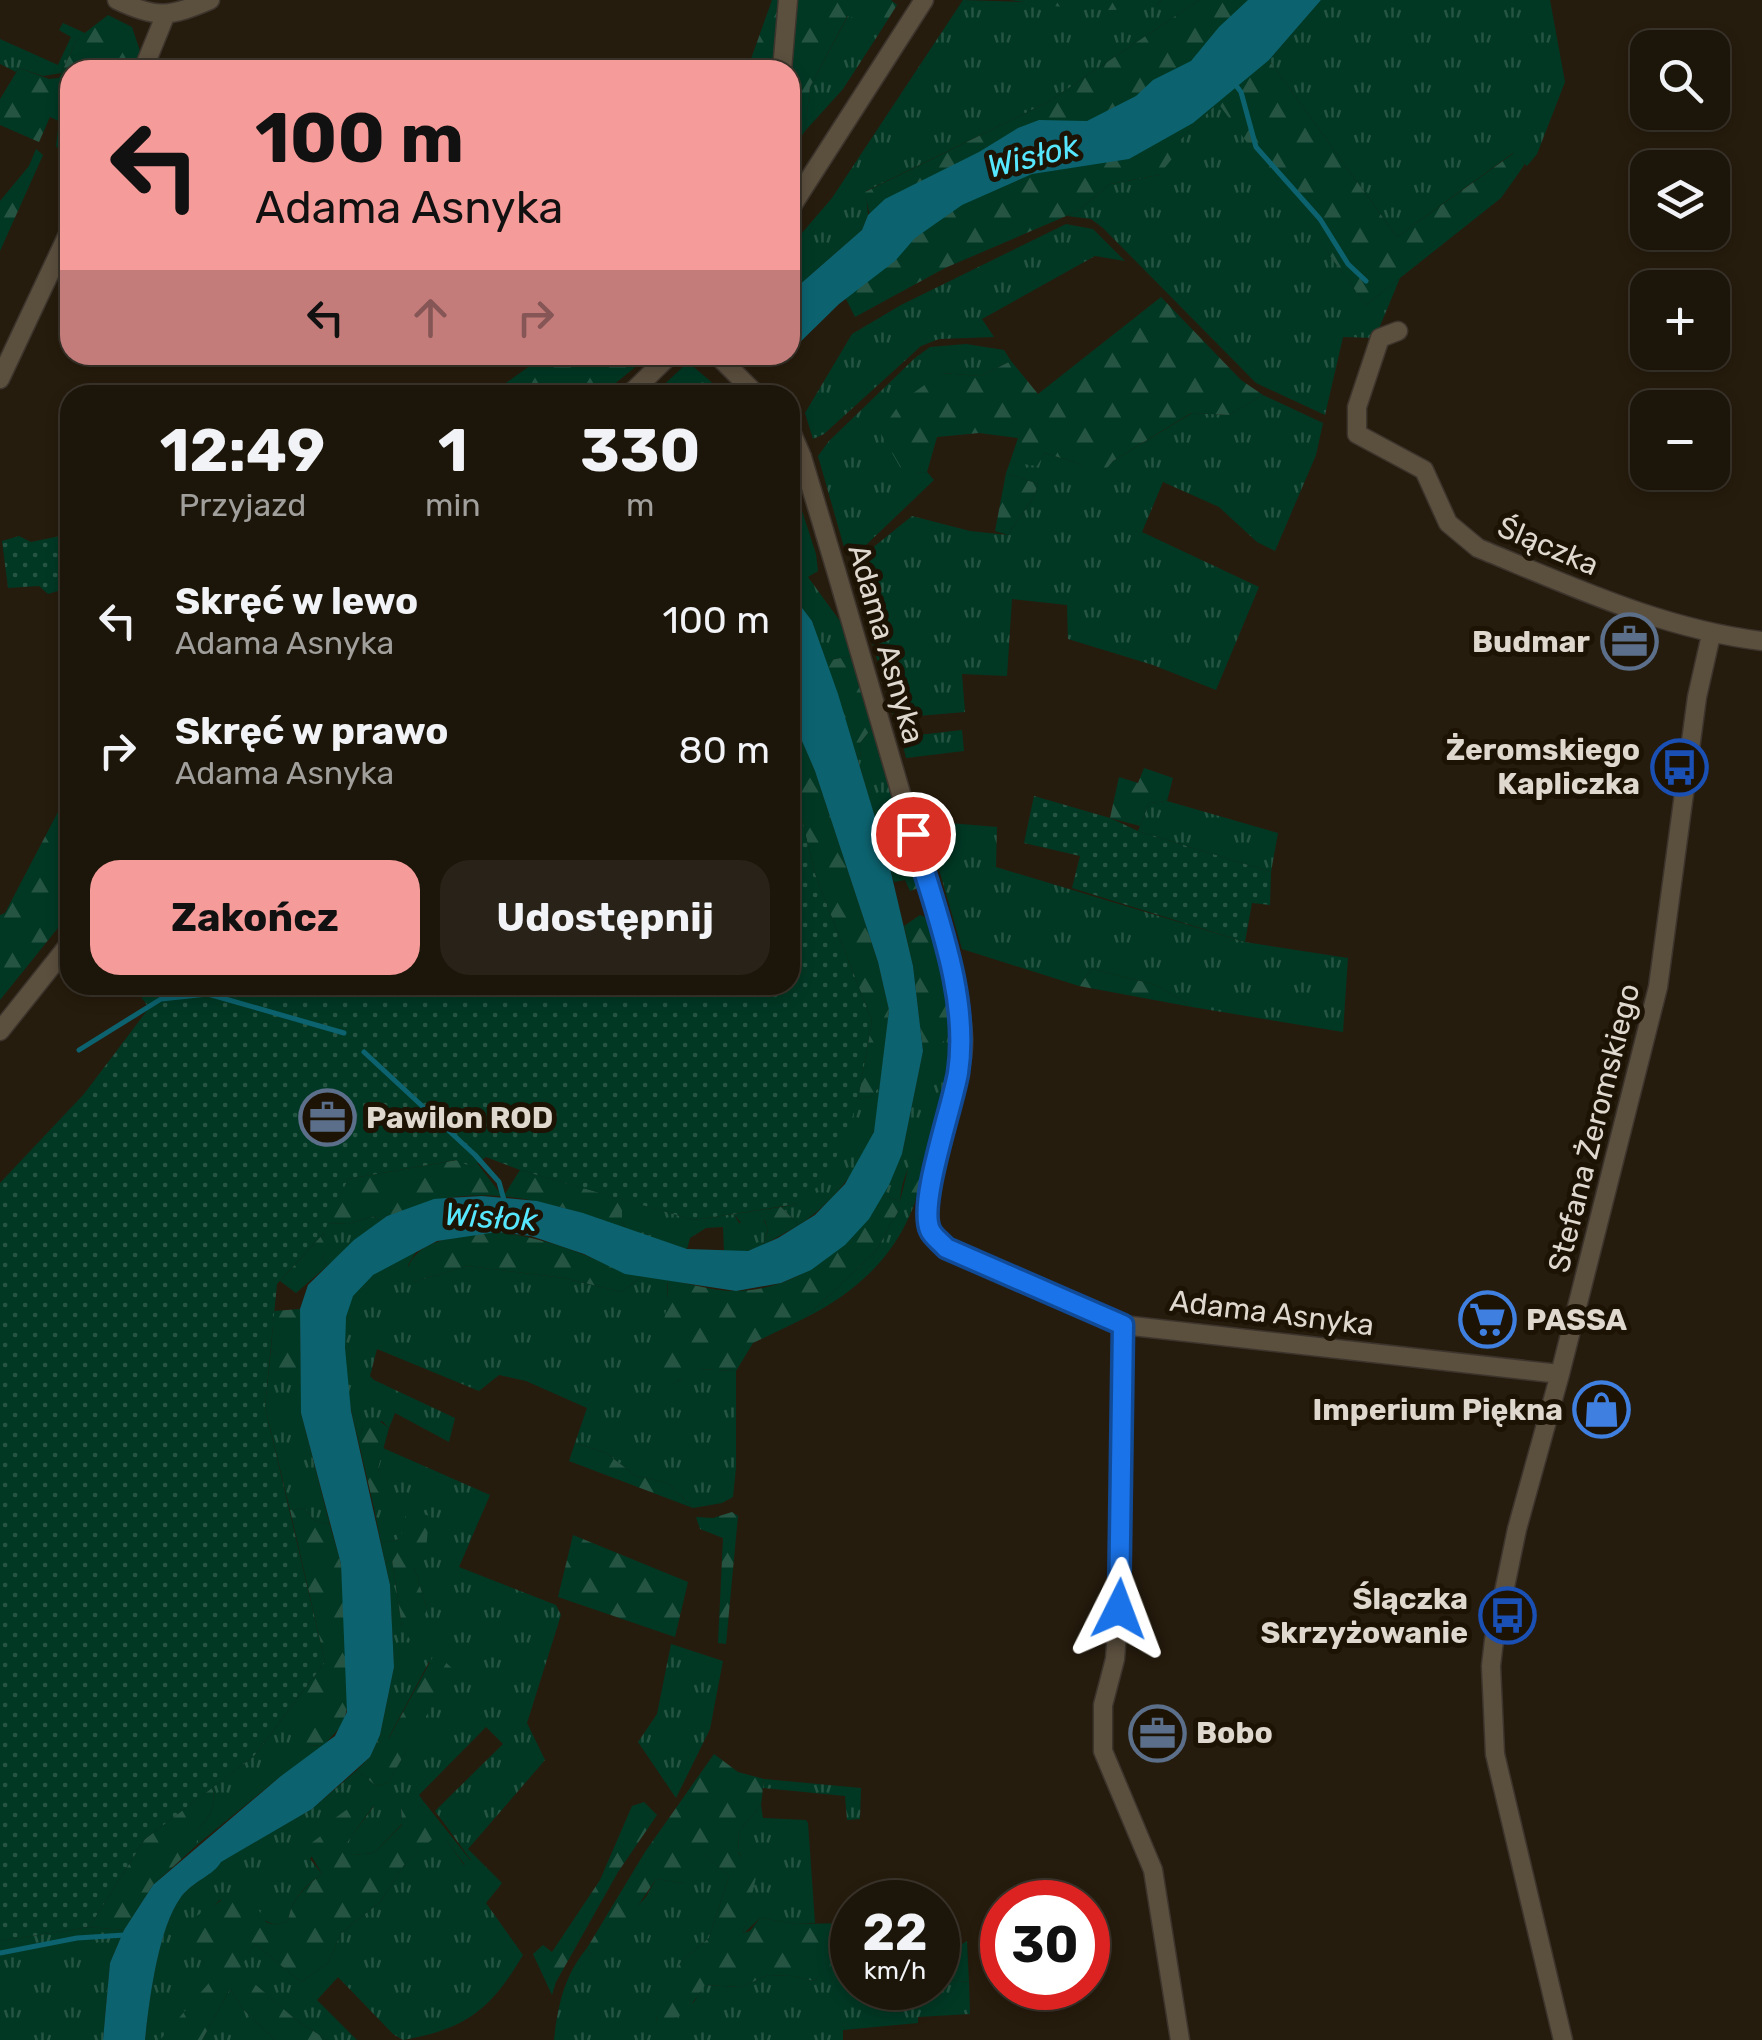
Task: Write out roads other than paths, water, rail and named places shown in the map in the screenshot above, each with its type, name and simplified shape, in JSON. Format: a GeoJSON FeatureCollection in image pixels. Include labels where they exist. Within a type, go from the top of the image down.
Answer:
{"type":"FeatureCollection","features":[{"type":"Feature","properties":{"kind":"street"},"geometry":{"type":"LineString","coordinates":[[117,0],[142,12],[165,16],[210,0]]}},
{"type":"Feature","properties":{"kind":"street"},"geometry":{"type":"LineString","coordinates":[[783,60],[788,0]]}},
{"type":"Feature","properties":{"kind":"street"},"geometry":{"type":"LineString","coordinates":[[800,193],[924,0]]}},
{"type":"Feature","properties":{"kind":"street"},"geometry":{"type":"LineString","coordinates":[[147,60],[165,16]]}},
{"type":"Feature","properties":{"kind":"street"},"geometry":{"type":"LineString","coordinates":[[800,177],[807,182]]}},
{"type":"Feature","properties":{"kind":"street"},"geometry":{"type":"LineString","coordinates":[[0,379],[60,266]]}},
{"type":"Feature","properties":{"kind":"street","name":"Ślączka"},"geometry":{"type":"LineString","coordinates":[[1398,331],[1380,338],[1357,407],[1357,434],[1424,470],[1448,523],[1464,539],[1613,603],[1710,635],[1762,641]]}},
{"type":"Feature","properties":{"kind":"street"},"geometry":{"type":"LineString","coordinates":[[640,385],[660,365]]}},
{"type":"Feature","properties":{"kind":"street"},"geometry":{"type":"LineString","coordinates":[[727,365],[747,385]]}},
{"type":"Feature","properties":{"kind":"street","name":"Adama Asnyka"},"geometry":{"type":"LineString","coordinates":[[800,452],[950,966],[963,1039],[952,1107],[931,1180],[931,1233],[946,1248],[1123,1325],[1560,1374]]}},
{"type":"Feature","properties":{"kind":"street","name":"Stefana Żeromskiego"},"geometry":{"type":"LineString","coordinates":[[1563,2040],[1494,1754],[1491,1666],[1502,1588],[1658,987],[1697,698],[1710,635]]}},
{"type":"Feature","properties":{"kind":"street"},"geometry":{"type":"LineString","coordinates":[[0,1031],[60,956]]}},
{"type":"Feature","properties":{"kind":"street"},"geometry":{"type":"LineString","coordinates":[[1123,1325],[1121,1579],[1114,1659],[1104,1705],[1103,1751],[1154,1870],[1180,2040]]}},
{"type":"Feature","properties":{"kind":"water","name":"Wisłok"},"geometry":{"type":"Polygon","coordinates":[[[1248,0],[1321,0],[1269,60],[1193,123],[1129,159],[1032,174],[962,205],[915,238],[895,261],[839,304],[800,342],[800,284],[862,230],[868,215],[885,199],[1018,128],[1039,120],[1087,121],[1136,96],[1153,80],[1191,61],[1248,0]]]}},
{"type":"Feature","properties":{"kind":"water","name":"Wisłok"},"geometry":{"type":"Polygon","coordinates":[[[800,605],[812,621],[838,694],[889,864],[913,966],[923,1051],[902,1154],[889,1185],[869,1219],[845,1245],[811,1270],[781,1283],[736,1291],[625,1274],[584,1254],[531,1236],[497,1232],[437,1241],[373,1275],[353,1296],[346,1317],[345,1348],[351,1411],[390,1585],[394,1667],[380,1735],[370,1757],[312,1809],[221,1862],[186,1891],[166,1927],[145,2040],[103,2040],[110,1963],[124,1930],[153,1885],[281,1776],[335,1736],[347,1712],[341,1564],[301,1413],[300,1309],[308,1285],[354,1240],[387,1216],[434,1199],[482,1196],[537,1201],[687,1249],[748,1251],[815,1215],[845,1184],[874,1132],[889,1010],[878,962],[800,736],[800,605]]]}},
{"type":"Feature","properties":{"kind":"waterway"},"geometry":{"type":"LineString","coordinates":[[1234,83],[1241,92],[1256,147],[1320,219],[1348,264],[1366,281]]}},
{"type":"Feature","properties":{"kind":"waterway"},"geometry":{"type":"LineString","coordinates":[[79,1050],[161,999],[199,995]]}},
{"type":"Feature","properties":{"kind":"waterway"},"geometry":{"type":"LineString","coordinates":[[211,995],[344,1033]]}},
{"type":"Feature","properties":{"kind":"waterway","name":"Wisłok"},"geometry":{"type":"LineString","coordinates":[[364,1052],[475,1155],[499,1182],[504,1200]]}},
{"type":"Feature","properties":{"kind":"waterway"},"geometry":{"type":"LineString","coordinates":[[0,1953],[77,1938],[125,1935]]}},
{"type":"Feature","properties":{"kind":"place","name":"Budmar"},"geometry":{"type":"Point","coordinates":[1629,642]}},
{"type":"Feature","properties":{"kind":"place","name":"Żeromskiego Kapliczka"},"geometry":{"type":"Point","coordinates":[1679,767]}},
{"type":"Feature","properties":{"kind":"place","name":"Pawilon ROD"},"geometry":{"type":"Point","coordinates":[327,1118]}},
{"type":"Feature","properties":{"kind":"place","name":"PASSA"},"geometry":{"type":"Point","coordinates":[1487,1320]}},
{"type":"Feature","properties":{"kind":"place","name":"Imperium Piękna"},"geometry":{"type":"Point","coordinates":[1602,1410]}},
{"type":"Feature","properties":{"kind":"place","name":"Ślączka Skrzyżowanie"},"geometry":{"type":"Point","coordinates":[1507,1616]}},
{"type":"Feature","properties":{"kind":"place","name":"Bobo"},"geometry":{"type":"Point","coordinates":[1157,1733]}}]}
